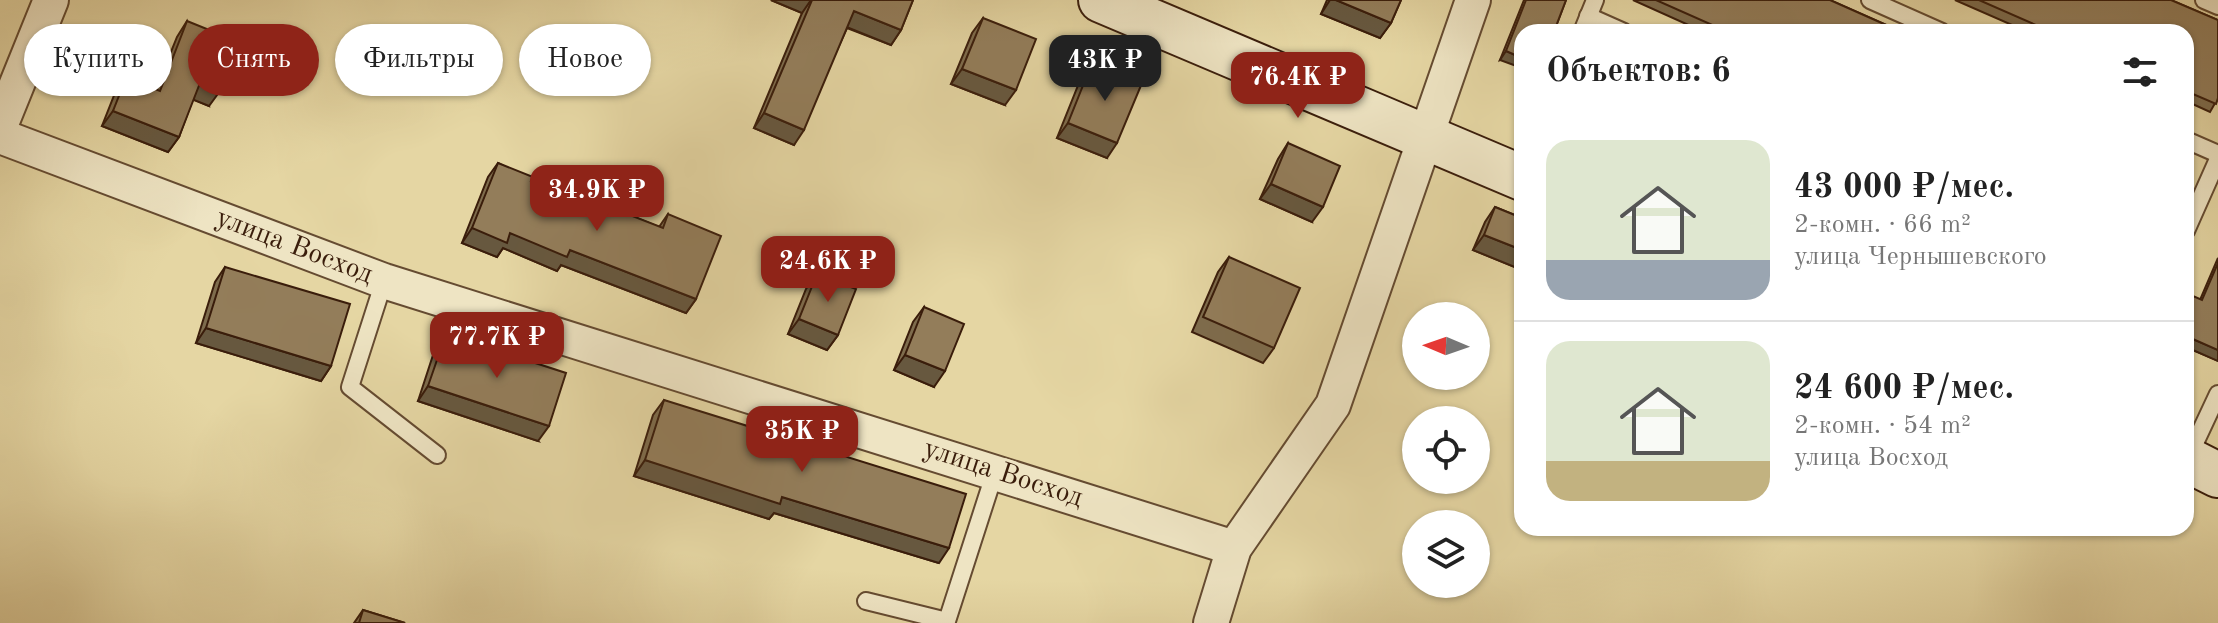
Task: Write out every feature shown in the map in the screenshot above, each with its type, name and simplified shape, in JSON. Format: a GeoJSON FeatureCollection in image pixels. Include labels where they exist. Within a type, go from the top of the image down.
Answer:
{"type":"FeatureCollection","features":[{"type":"Feature","properties":{"kind":"street"},"geometry":{"type":"LineString","coordinates":[[0,126],[51,0]]}},
{"type":"Feature","properties":{"kind":"street"},"geometry":{"type":"LineString","coordinates":[[1101,0],[1514,175]]}},
{"type":"Feature","properties":{"kind":"street"},"geometry":{"type":"LineString","coordinates":[[1211,623],[1234,548],[1333,405],[1473,0]]}},
{"type":"Feature","properties":{"kind":"street","name":"улица Восход"},"geometry":{"type":"LineString","coordinates":[[0,136],[384,281],[1234,548]]}},
{"type":"Feature","properties":{"kind":"lane"},"geometry":{"type":"LineString","coordinates":[[1585,24],[1595,0]]}},
{"type":"Feature","properties":{"kind":"lane"},"geometry":{"type":"LineString","coordinates":[[1870,0],[1924,24]]}},
{"type":"Feature","properties":{"kind":"lane"},"geometry":{"type":"LineString","coordinates":[[2204,0],[2218,6]]}},
{"type":"Feature","properties":{"kind":"lane"},"geometry":{"type":"LineString","coordinates":[[2194,144],[2218,157],[2194,212]]}},
{"type":"Feature","properties":{"kind":"lane"},"geometry":{"type":"LineString","coordinates":[[384,281],[350,387],[437,455]]}},
{"type":"Feature","properties":{"kind":"lane"},"geometry":{"type":"LineString","coordinates":[[2197,465],[2218,394]]}},
{"type":"Feature","properties":{"kind":"lane"},"geometry":{"type":"LineString","coordinates":[[866,601],[947,621],[995,472]]}},
{"type":"Feature","properties":{"kind":"building"},"geometry":{"type":"Polygon","coordinates":[[[812,0],[913,0],[901,30],[854,11],[804,130],[764,113],[812,0]]]}},
{"type":"Feature","properties":{"kind":"building"},"geometry":{"type":"Polygon","coordinates":[[[1336,0],[1401,0],[1391,23],[1336,0]]]}},
{"type":"Feature","properties":{"kind":"building"},"geometry":{"type":"Polygon","coordinates":[[[1526,0],[1566,0],[1557,24],[1517,24],[1526,0]]]}},
{"type":"Feature","properties":{"kind":"building"},"geometry":{"type":"Polygon","coordinates":[[[1656,0],[1830,0],[1884,24],[1710,24],[1656,0]]]}},
{"type":"Feature","properties":{"kind":"building"},"geometry":{"type":"Polygon","coordinates":[[[1979,0],[2171,0],[2218,20],[2216,104],[2194,94],[2194,24],[2034,24],[1979,0]]]}},
{"type":"Feature","properties":{"kind":"building"},"geometry":{"type":"Polygon","coordinates":[[[983,18],[1036,39],[1016,90],[962,69],[983,18]]]}},
{"type":"Feature","properties":{"kind":"building"},"geometry":{"type":"Polygon","coordinates":[[[187,21],[194,24],[188,24],[188,96],[195,96],[179,137],[113,111],[119,96],[172,96],[172,60],[187,21]]]}},
{"type":"Feature","properties":{"kind":"building"},"geometry":{"type":"Polygon","coordinates":[[[1514,31],[1514,54],[1506,51],[1514,31]]]}},
{"type":"Feature","properties":{"kind":"building"},"geometry":{"type":"Polygon","coordinates":[[[1092,63],[1142,83],[1117,143],[1068,123],[1092,63]]]}},
{"type":"Feature","properties":{"kind":"building"},"geometry":{"type":"Polygon","coordinates":[[[1288,143],[1340,166],[1323,207],[1271,184],[1288,143]]]}},
{"type":"Feature","properties":{"kind":"building"},"geometry":{"type":"Polygon","coordinates":[[[498,163],[609,215],[612,208],[663,228],[668,214],[721,236],[696,299],[570,250],[567,257],[510,233],[507,243],[472,228],[498,163]]]}},
{"type":"Feature","properties":{"kind":"building"},"geometry":{"type":"Polygon","coordinates":[[[1495,207],[1514,215],[1514,247],[1484,235],[1495,207]]]}},
{"type":"Feature","properties":{"kind":"building"},"geometry":{"type":"Polygon","coordinates":[[[1229,257],[1300,288],[1274,348],[1203,317],[1229,257]]]}},
{"type":"Feature","properties":{"kind":"building"},"geometry":{"type":"Polygon","coordinates":[[[2218,263],[2218,350],[2194,340],[2194,296],[2202,300],[2218,263]]]}},
{"type":"Feature","properties":{"kind":"building"},"geometry":{"type":"Polygon","coordinates":[[[225,267],[350,304],[331,366],[206,328],[225,267]]]}},
{"type":"Feature","properties":{"kind":"building"},"geometry":{"type":"Polygon","coordinates":[[[817,274],[856,289],[838,335],[799,319],[817,274]]]}},
{"type":"Feature","properties":{"kind":"building"},"geometry":{"type":"Polygon","coordinates":[[[924,307],[964,324],[945,371],[905,355],[924,307]]]}},
{"type":"Feature","properties":{"kind":"building"},"geometry":{"type":"Polygon","coordinates":[[[446,334],[566,373],[549,426],[428,386],[446,334]]]}},
{"type":"Feature","properties":{"kind":"building"},"geometry":{"type":"Polygon","coordinates":[[[664,400],[966,494],[949,548],[782,497],[780,504],[645,460],[664,400]]]}},
{"type":"Feature","properties":{"kind":"building"},"geometry":{"type":"Polygon","coordinates":[[[363,610],[405,623],[359,623],[363,610]]]}}]}
